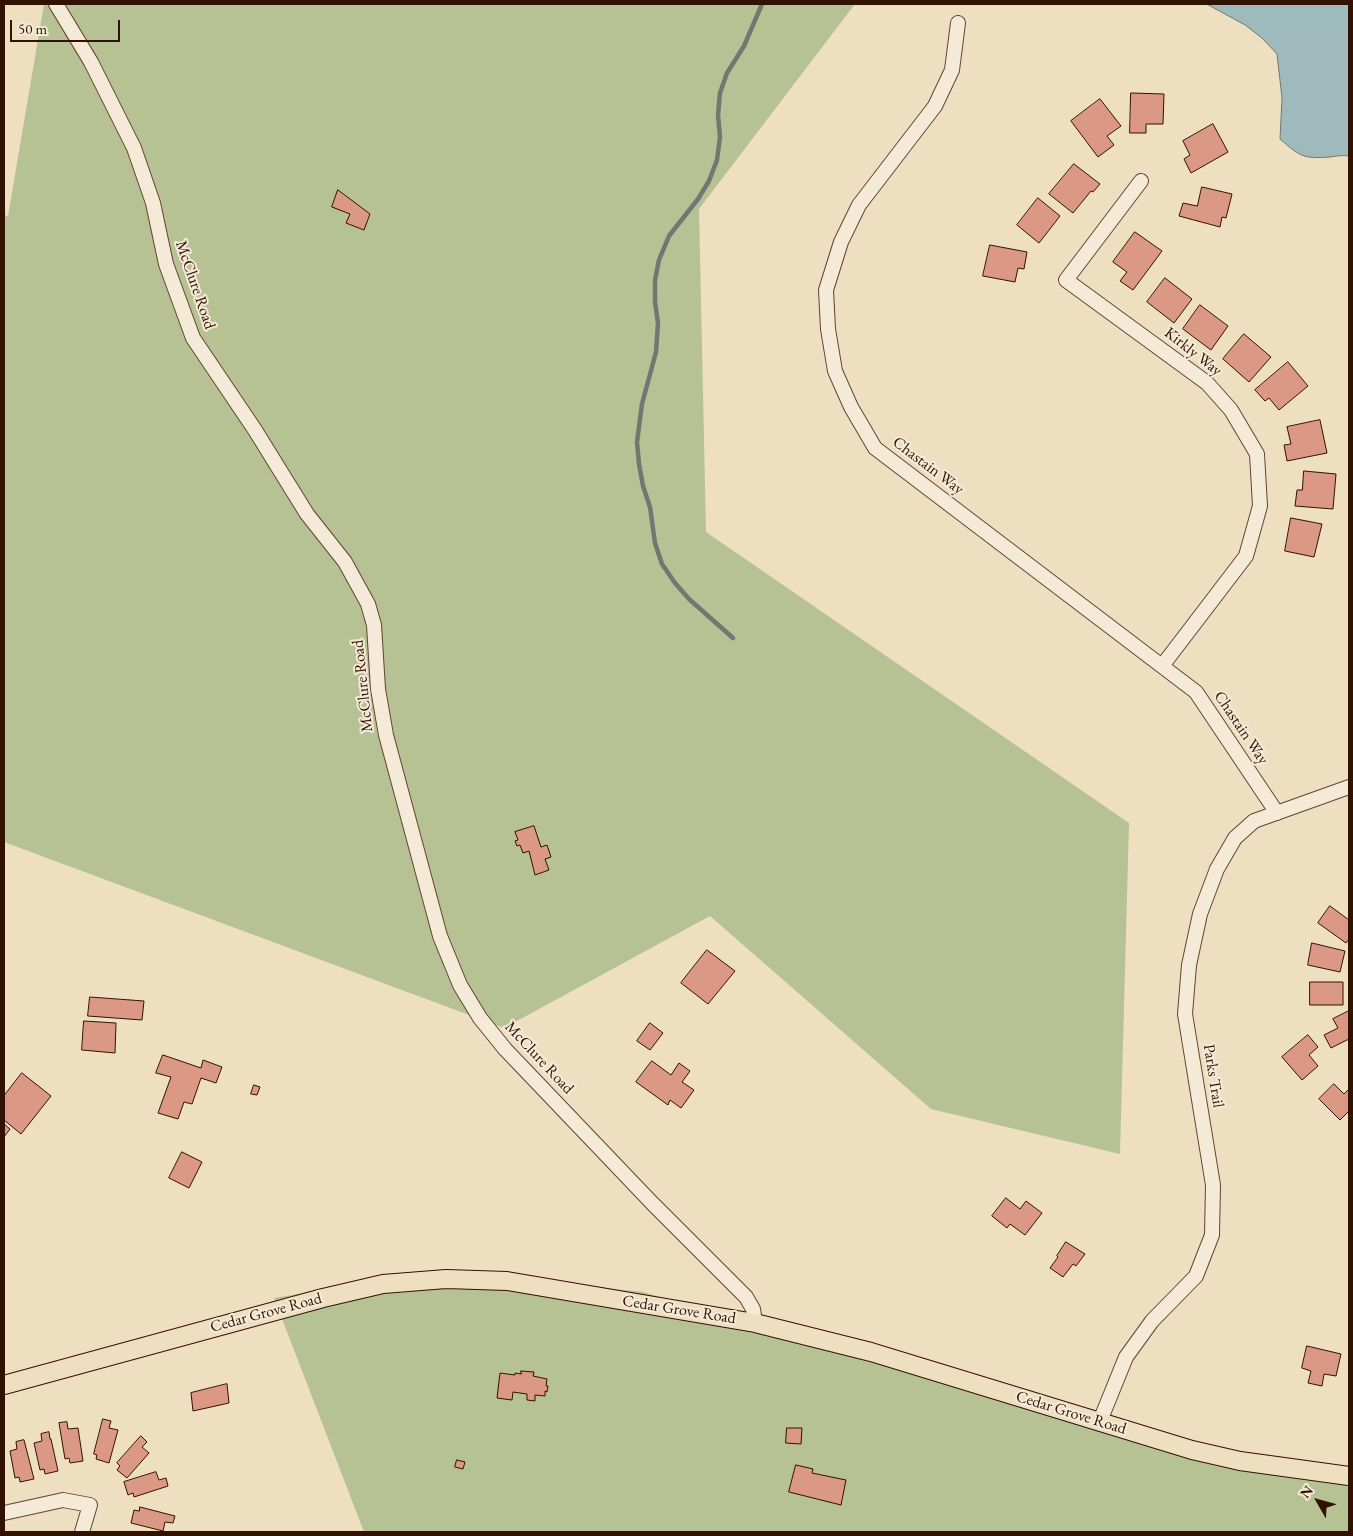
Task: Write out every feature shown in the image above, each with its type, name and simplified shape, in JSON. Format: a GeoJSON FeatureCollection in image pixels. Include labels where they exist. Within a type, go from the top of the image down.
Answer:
{"type":"FeatureCollection","features":[{"type":"Feature","properties":{"kind":"main road","name":"Cedar Grove Road"},"geometry":{"type":"LineString","coordinates":[[4,1385],[323,1298],[383,1284],[446,1279],[507,1281],[755,1323],[871,1352],[1192,1450],[1240,1461],[1349,1476]]}},
{"type":"Feature","properties":{"kind":"street","name":"McClure Road"},"geometry":{"type":"LineString","coordinates":[[56,4],[91,62],[134,148],[153,203],[166,264],[193,338],[255,430],[307,514],[345,562],[368,604],[374,625],[378,688],[386,735],[440,936],[460,985],[480,1018],[505,1049],[652,1203],[746,1296],[753,1309],[755,1323]]}},
{"type":"Feature","properties":{"kind":"street","name":"Chastain Way"},"geometry":{"type":"LineString","coordinates":[[958,23],[952,70],[935,106],[859,205],[841,242],[826,290],[828,329],[834,371],[851,407],[875,448],[1196,692],[1277,813]]}},
{"type":"Feature","properties":{"kind":"street","name":"Kirkly Way"},"geometry":{"type":"LineString","coordinates":[[1141,181],[1066,280],[1207,383],[1231,410],[1256,454],[1260,506],[1246,556],[1162,666]]}},
{"type":"Feature","properties":{"kind":"street","name":"Parks Trail"},"geometry":{"type":"LineString","coordinates":[[1100,1421],[1126,1357],[1152,1321],[1196,1276],[1212,1235],[1213,1184],[1185,1014],[1189,965],[1200,914],[1217,869],[1235,838],[1254,821],[1349,787]]}},
{"type":"Feature","properties":{"kind":"street"},"geometry":{"type":"LineString","coordinates":[[4,1513],[63,1500],[90,1506],[82,1532]]}},
{"type":"Feature","properties":{"kind":"green space"},"geometry":{"type":"Polygon","coordinates":[[[44,4],[855,4],[699,209],[706,532],[1129,823],[1120,1154],[931,1109],[710,916],[504,1028],[4,842],[4,215],[8,216],[44,4]]]}},
{"type":"Feature","properties":{"kind":"green space"},"geometry":{"type":"Polygon","coordinates":[[[441,1270],[643,1292],[771,1329],[1209,1448],[1349,1470],[1349,1532],[364,1532],[274,1298],[441,1270]]]}},
{"type":"Feature","properties":{"kind":"water"},"geometry":{"type":"Polygon","coordinates":[[[1207,4],[1349,4],[1349,156],[1307,157],[1297,153],[1280,139],[1282,98],[1277,54],[1262,38],[1245,25],[1207,4]]]}},
{"type":"Feature","properties":{"kind":"building"},"geometry":{"type":"Polygon","coordinates":[[[1131,93],[1164,94],[1163,124],[1146,124],[1146,133],[1130,133],[1131,93]]]}},
{"type":"Feature","properties":{"kind":"building"},"geometry":{"type":"Polygon","coordinates":[[[1100,99],[1121,126],[1107,136],[1114,145],[1098,157],[1071,121],[1100,99]]]}},
{"type":"Feature","properties":{"kind":"building"},"geometry":{"type":"Polygon","coordinates":[[[1213,124],[1228,152],[1191,173],[1184,159],[1190,155],[1183,141],[1213,124]]]}},
{"type":"Feature","properties":{"kind":"building"},"geometry":{"type":"Polygon","coordinates":[[[1074,164],[1100,184],[1093,192],[1091,191],[1073,213],[1049,194],[1074,164]]]}},
{"type":"Feature","properties":{"kind":"building"},"geometry":{"type":"Polygon","coordinates":[[[1202,187],[1232,194],[1226,218],[1222,217],[1220,227],[1179,216],[1183,203],[1197,206],[1202,187]]]}},
{"type":"Feature","properties":{"kind":"building"},"geometry":{"type":"Polygon","coordinates":[[[338,190],[370,214],[364,230],[346,223],[350,214],[332,207],[338,190]]]}},
{"type":"Feature","properties":{"kind":"building"},"geometry":{"type":"Polygon","coordinates":[[[1038,198],[1060,216],[1039,243],[1017,225],[1038,198]]]}},
{"type":"Feature","properties":{"kind":"building"},"geometry":{"type":"Polygon","coordinates":[[[1135,232],[1162,251],[1133,290],[1120,281],[1127,272],[1113,262],[1135,232]]]}},
{"type":"Feature","properties":{"kind":"building"},"geometry":{"type":"Polygon","coordinates":[[[990,245],[1027,252],[1024,269],[1018,268],[1015,282],[983,276],[990,245]]]}},
{"type":"Feature","properties":{"kind":"building"},"geometry":{"type":"Polygon","coordinates":[[[1165,278],[1192,299],[1174,323],[1147,302],[1165,278]]]}},
{"type":"Feature","properties":{"kind":"building"},"geometry":{"type":"Polygon","coordinates":[[[1200,305],[1228,326],[1211,350],[1183,329],[1200,305]]]}},
{"type":"Feature","properties":{"kind":"building"},"geometry":{"type":"Polygon","coordinates":[[[1244,334],[1271,357],[1249,382],[1223,359],[1244,334]]]}},
{"type":"Feature","properties":{"kind":"building"},"geometry":{"type":"Polygon","coordinates":[[[1288,362],[1308,386],[1279,410],[1269,398],[1265,401],[1255,390],[1288,362]]]}},
{"type":"Feature","properties":{"kind":"building"},"geometry":{"type":"Polygon","coordinates":[[[1320,420],[1327,453],[1287,461],[1284,445],[1291,444],[1287,427],[1320,420]]]}},
{"type":"Feature","properties":{"kind":"building"},"geometry":{"type":"Polygon","coordinates":[[[1304,471],[1336,474],[1333,509],[1295,506],[1297,490],[1302,490],[1304,471]]]}},
{"type":"Feature","properties":{"kind":"building"},"geometry":{"type":"Polygon","coordinates":[[[1291,518],[1322,524],[1314,557],[1285,551],[1291,518]]]}},
{"type":"Feature","properties":{"kind":"building"},"geometry":{"type":"Polygon","coordinates":[[[534,826],[541,847],[547,845],[551,857],[545,859],[549,870],[535,875],[529,851],[523,853],[520,845],[517,846],[515,841],[518,840],[515,832],[534,826]]]}},
{"type":"Feature","properties":{"kind":"building"},"geometry":{"type":"Polygon","coordinates":[[[1330,906],[1349,920],[1349,939],[1346,943],[1318,923],[1330,906]]]}},
{"type":"Feature","properties":{"kind":"building"},"geometry":{"type":"Polygon","coordinates":[[[1312,943],[1345,951],[1340,972],[1308,965],[1312,943]]]}},
{"type":"Feature","properties":{"kind":"building"},"geometry":{"type":"Polygon","coordinates":[[[707,950],[735,971],[708,1004],[681,983],[707,950]]]}},
{"type":"Feature","properties":{"kind":"building"},"geometry":{"type":"Polygon","coordinates":[[[1310,982],[1343,982],[1343,1005],[1310,1005],[1310,982]]]}},
{"type":"Feature","properties":{"kind":"building"},"geometry":{"type":"Polygon","coordinates":[[[90,997],[144,1001],[142,1020],[88,1016],[90,997]]]}},
{"type":"Feature","properties":{"kind":"building"},"geometry":{"type":"Polygon","coordinates":[[[1349,1011],[1349,1039],[1331,1048],[1324,1035],[1338,1028],[1333,1019],[1349,1011]]]}},
{"type":"Feature","properties":{"kind":"building"},"geometry":{"type":"Polygon","coordinates":[[[84,1021],[116,1023],[115,1053],[82,1050],[84,1021]]]}},
{"type":"Feature","properties":{"kind":"building"},"geometry":{"type":"Polygon","coordinates":[[[650,1023],[663,1033],[650,1050],[637,1041],[650,1023]]]}},
{"type":"Feature","properties":{"kind":"building"},"geometry":{"type":"Polygon","coordinates":[[[1308,1035],[1318,1047],[1309,1055],[1318,1066],[1302,1080],[1282,1057],[1308,1035]]]}},
{"type":"Feature","properties":{"kind":"building"},"geometry":{"type":"Polygon","coordinates":[[[163,1055],[201,1068],[203,1060],[222,1067],[216,1083],[201,1078],[192,1104],[184,1102],[178,1119],[158,1113],[171,1077],[156,1073],[163,1055]]]}},
{"type":"Feature","properties":{"kind":"building"},"geometry":{"type":"Polygon","coordinates":[[[652,1061],[671,1075],[679,1063],[690,1071],[682,1082],[694,1090],[681,1108],[670,1100],[668,1105],[636,1082],[652,1061]]]}},
{"type":"Feature","properties":{"kind":"building"},"geometry":{"type":"Polygon","coordinates":[[[22,1073],[51,1096],[21,1134],[4,1120],[4,1096],[22,1073]]]}},
{"type":"Feature","properties":{"kind":"building"},"geometry":{"type":"Polygon","coordinates":[[[1334,1084],[1344,1094],[1349,1089],[1349,1111],[1340,1120],[1319,1099],[1334,1084]]]}},
{"type":"Feature","properties":{"kind":"building"},"geometry":{"type":"Polygon","coordinates":[[[254,1085],[260,1087],[257,1095],[251,1094],[254,1085]]]}},
{"type":"Feature","properties":{"kind":"building"},"geometry":{"type":"Polygon","coordinates":[[[4,1124],[10,1129],[4,1137],[4,1124]]]}},
{"type":"Feature","properties":{"kind":"building"},"geometry":{"type":"Polygon","coordinates":[[[182,1152],[202,1162],[189,1188],[169,1178],[182,1152]]]}},
{"type":"Feature","properties":{"kind":"building"},"geometry":{"type":"Polygon","coordinates":[[[1006,1198],[1020,1209],[1026,1201],[1042,1213],[1025,1235],[1010,1224],[1007,1228],[992,1216],[1006,1198]]]}},
{"type":"Feature","properties":{"kind":"building"},"geometry":{"type":"Polygon","coordinates":[[[1066,1242],[1085,1254],[1076,1266],[1073,1264],[1063,1277],[1050,1268],[1066,1242]]]}},
{"type":"Feature","properties":{"kind":"building"},"geometry":{"type":"Polygon","coordinates":[[[1307,1346],[1341,1354],[1336,1376],[1324,1374],[1322,1386],[1308,1383],[1311,1371],[1302,1368],[1307,1346]]]}},
{"type":"Feature","properties":{"kind":"building"},"geometry":{"type":"Polygon","coordinates":[[[521,1371],[534,1372],[533,1376],[547,1379],[546,1386],[548,1386],[545,1396],[535,1395],[535,1401],[527,1400],[527,1394],[513,1392],[512,1400],[497,1398],[500,1373],[515,1375],[515,1373],[521,1374],[521,1371]]]}},
{"type":"Feature","properties":{"kind":"building"},"geometry":{"type":"Polygon","coordinates":[[[227,1384],[229,1403],[193,1411],[191,1393],[227,1384]]]}},
{"type":"Feature","properties":{"kind":"building"},"geometry":{"type":"Polygon","coordinates":[[[103,1419],[111,1421],[109,1428],[118,1430],[109,1463],[96,1459],[97,1455],[94,1454],[103,1419]]]}},
{"type":"Feature","properties":{"kind":"building"},"geometry":{"type":"Polygon","coordinates":[[[67,1422],[68,1429],[78,1428],[83,1461],[70,1463],[69,1458],[65,1459],[59,1423],[67,1422]]]}},
{"type":"Feature","properties":{"kind":"building"},"geometry":{"type":"Polygon","coordinates":[[[787,1428],[802,1428],[801,1444],[786,1443],[787,1428]]]}},
{"type":"Feature","properties":{"kind":"building"},"geometry":{"type":"Polygon","coordinates":[[[49,1432],[58,1471],[45,1474],[44,1469],[40,1470],[34,1443],[42,1441],[41,1434],[49,1432]]]}},
{"type":"Feature","properties":{"kind":"building"},"geometry":{"type":"Polygon","coordinates":[[[141,1436],[147,1442],[142,1447],[149,1453],[127,1478],[117,1470],[120,1466],[117,1463],[141,1436]]]}},
{"type":"Feature","properties":{"kind":"building"},"geometry":{"type":"Polygon","coordinates":[[[24,1440],[34,1479],[20,1482],[19,1477],[15,1478],[10,1451],[17,1449],[16,1442],[24,1440]]]}},
{"type":"Feature","properties":{"kind":"building"},"geometry":{"type":"Polygon","coordinates":[[[457,1460],[465,1462],[463,1469],[455,1467],[457,1460]]]}},
{"type":"Feature","properties":{"kind":"building"},"geometry":{"type":"Polygon","coordinates":[[[796,1465],[813,1469],[812,1473],[846,1480],[841,1505],[789,1492],[796,1465]]]}},
{"type":"Feature","properties":{"kind":"building"},"geometry":{"type":"Polygon","coordinates":[[[156,1472],[159,1480],[166,1478],[168,1486],[134,1497],[133,1493],[128,1495],[124,1482],[156,1472]]]}},
{"type":"Feature","properties":{"kind":"building"},"geometry":{"type":"Polygon","coordinates":[[[140,1507],[175,1516],[173,1523],[165,1522],[163,1531],[131,1523],[134,1510],[139,1511],[140,1507]]]}},
{"type":"Feature","properties":{"kind":"waterway"},"geometry":{"type":"LineString","coordinates":[[733,638],[689,599],[662,564],[655,543],[650,507],[643,486],[637,442],[642,404],[656,352],[658,323],[655,302],[655,280],[659,260],[669,236],[698,199],[709,181],[717,160],[720,137],[718,115],[720,93],[727,73],[744,46],[762,4]]}}]}
